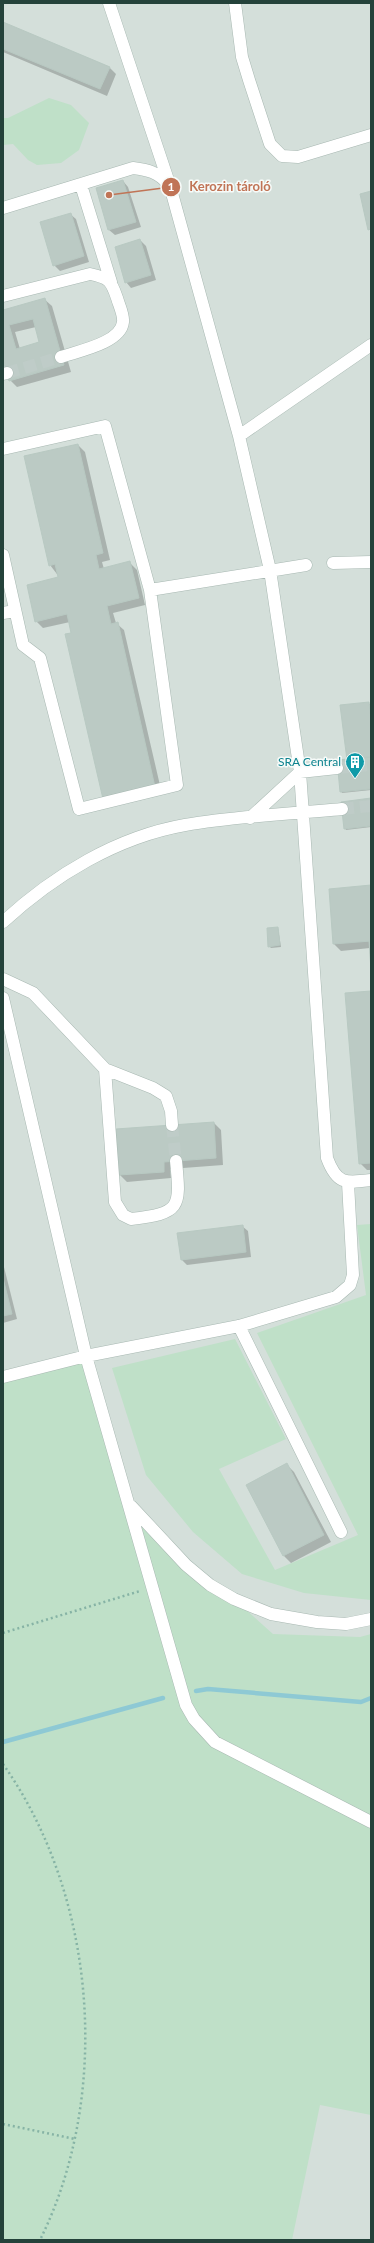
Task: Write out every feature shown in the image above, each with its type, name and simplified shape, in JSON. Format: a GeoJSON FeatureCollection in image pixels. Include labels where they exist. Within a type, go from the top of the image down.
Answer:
{"type":"FeatureCollection","features":[{"type":"Feature","properties":{"kind":"lane"},"geometry":{"type":"LineString","coordinates":[[109,3],[170,186],[239,436],[270,570],[300,772],[327,1158],[330,1166],[339,1178],[348,1183],[371,1180]]}},
{"type":"Feature","properties":{"kind":"lane"},"geometry":{"type":"LineString","coordinates":[[235,3],[242,57],[249,80],[270,144],[282,156],[298,157],[371,135]]}},
{"type":"Feature","properties":{"kind":"lane"},"geometry":{"type":"LineString","coordinates":[[3,208],[134,168],[149,170],[160,175],[170,186]]}},
{"type":"Feature","properties":{"kind":"lane"},"geometry":{"type":"LineString","coordinates":[[61,356],[109,340],[120,331],[124,322],[82,185]]}},
{"type":"Feature","properties":{"kind":"lane"},"geometry":{"type":"LineString","coordinates":[[3,296],[90,274],[103,276],[111,282]]}},
{"type":"Feature","properties":{"kind":"lane"},"geometry":{"type":"LineString","coordinates":[[239,436],[371,345]]}},
{"type":"Feature","properties":{"kind":"lane"},"geometry":{"type":"LineString","coordinates":[[3,449],[105,426],[150,590],[177,785],[79,809],[40,658],[23,645],[3,555]]}},
{"type":"Feature","properties":{"kind":"lane"},"geometry":{"type":"LineString","coordinates":[[333,563],[371,562]]}},
{"type":"Feature","properties":{"kind":"lane"},"geometry":{"type":"LineString","coordinates":[[150,590],[306,565]]}},
{"type":"Feature","properties":{"kind":"lane"},"geometry":{"type":"LineString","coordinates":[[3,613],[15,611]]}},
{"type":"Feature","properties":{"kind":"lane"},"geometry":{"type":"LineString","coordinates":[[250,818],[300,772],[337,768]]}},
{"type":"Feature","properties":{"kind":"lane"},"geometry":{"type":"LineString","coordinates":[[3,922],[30,897],[82,863],[130,840],[185,825],[342,809]]}},
{"type":"Feature","properties":{"kind":"lane"},"geometry":{"type":"LineString","coordinates":[[3,979],[33,993],[105,1069],[153,1088],[166,1096],[171,1111],[172,1125]]}},
{"type":"Feature","properties":{"kind":"lane"},"geometry":{"type":"LineString","coordinates":[[3,998],[86,1356],[186,1705],[205,1732],[215,1742],[371,1822]]}},
{"type":"Feature","properties":{"kind":"lane"},"geometry":{"type":"LineString","coordinates":[[105,1069],[115,1202],[118,1209],[131,1219],[162,1215],[172,1209],[179,1191],[176,1161]]}},
{"type":"Feature","properties":{"kind":"lane"},"geometry":{"type":"LineString","coordinates":[[3,1377],[86,1356],[239,1326],[336,1298],[350,1285],[354,1275],[348,1183]]}},
{"type":"Feature","properties":{"kind":"lane"},"geometry":{"type":"LineString","coordinates":[[239,1326],[341,1532]]}},
{"type":"Feature","properties":{"kind":"lane"},"geometry":{"type":"LineString","coordinates":[[129,1504],[186,1566],[210,1585],[234,1599],[272,1614],[317,1622],[346,1624],[371,1619]]}},
{"type":"Feature","properties":{"kind":"path"},"geometry":{"type":"LineString","coordinates":[[3,1633],[153,1588]]}},
{"type":"Feature","properties":{"kind":"path"},"geometry":{"type":"LineString","coordinates":[[3,1764],[40,1829],[61,1882],[78,1945],[85,2010],[85,2068],[75,2139],[51,2218],[40,2240]]}},
{"type":"Feature","properties":{"kind":"path"},"geometry":{"type":"LineString","coordinates":[[3,2124],[75,2139]]}},
{"type":"Feature","properties":{"kind":"shaded area"},"geometry":{"type":"Polygon","coordinates":[[[3,3],[371,3],[371,2240],[3,2240],[3,3]]]}},
{"type":"Feature","properties":{"kind":"green space"},"geometry":{"type":"Polygon","coordinates":[[[49,98],[71,105],[89,123],[79,150],[61,163],[37,165],[28,160],[13,144],[3,145],[3,118],[8,118],[49,98]]]}},
{"type":"Feature","properties":{"kind":"green space"},"geometry":{"type":"Polygon","coordinates":[[[371,1224],[371,1600],[304,1593],[242,1574],[193,1532],[146,1475],[112,1368],[235,1339],[286,1439],[219,1469],[275,1570],[358,1535],[257,1333],[366,1295],[357,1225],[371,1224]]]}},
{"type":"Feature","properties":{"kind":"green space"},"geometry":{"type":"Polygon","coordinates":[[[86,1356],[129,1504],[186,1565],[234,1599],[273,1634],[360,1637],[371,1634],[371,2115],[320,2105],[292,2240],[3,2240],[3,1377],[86,1356]]]}},
{"type":"Feature","properties":{"kind":"building"},"geometry":{"type":"Polygon","coordinates":[[[3,22],[110,67],[100,89],[3,49],[3,22]]]}},
{"type":"Feature","properties":{"kind":"building"},"geometry":{"type":"Polygon","coordinates":[[[123,180],[136,222],[108,230],[96,188],[123,180]]]}},
{"type":"Feature","properties":{"kind":"building"},"geometry":{"type":"Polygon","coordinates":[[[371,191],[371,229],[368,230],[360,194],[371,191]]]}},
{"type":"Feature","properties":{"kind":"building"},"geometry":{"type":"Polygon","coordinates":[[[71,213],[84,256],[53,266],[40,222],[71,213]]]}},
{"type":"Feature","properties":{"kind":"building"},"geometry":{"type":"Polygon","coordinates":[[[140,239],[151,275],[125,283],[115,247],[140,239]]]}},
{"type":"Feature","properties":{"kind":"building"},"geometry":{"type":"Polygon","coordinates":[[[45,298],[64,365],[9,381],[3,360],[3,310],[45,298]],[[33,319],[9,325],[16,349],[39,342],[33,319]]]}},
{"type":"Feature","properties":{"kind":"building"},"geometry":{"type":"Polygon","coordinates":[[[78,444],[103,553],[96,555],[99,569],[130,561],[139,598],[107,606],[111,624],[118,622],[155,787],[103,799],[65,634],[71,633],[67,614],[35,622],[27,585],[58,577],[55,564],[49,566],[24,456],[78,444]]]}},
{"type":"Feature","properties":{"kind":"building"},"geometry":{"type":"Polygon","coordinates":[[[369,702],[371,718],[371,757],[347,760],[340,705],[369,702]]]}},
{"type":"Feature","properties":{"kind":"building","name":"SRA Central"},"geometry":{"type":"Polygon","coordinates":[[[371,757],[371,789],[340,792],[337,760],[371,757]]]}},
{"type":"Feature","properties":{"kind":"building"},"geometry":{"type":"Polygon","coordinates":[[[371,798],[371,826],[344,829],[341,802],[371,798]]]}},
{"type":"Feature","properties":{"kind":"building"},"geometry":{"type":"Polygon","coordinates":[[[371,885],[371,941],[333,944],[329,889],[371,885]]]}},
{"type":"Feature","properties":{"kind":"building"},"geometry":{"type":"Polygon","coordinates":[[[278,927],[280,945],[268,947],[267,928],[278,927]]]}},
{"type":"Feature","properties":{"kind":"building"},"geometry":{"type":"Polygon","coordinates":[[[369,941],[371,941],[371,970],[369,941]]]}},
{"type":"Feature","properties":{"kind":"building"},"geometry":{"type":"Polygon","coordinates":[[[371,991],[371,1163],[359,1164],[345,993],[371,991]]]}},
{"type":"Feature","properties":{"kind":"building"},"geometry":{"type":"Polygon","coordinates":[[[214,1122],[216,1158],[164,1162],[164,1172],[119,1175],[116,1129],[214,1122]]]}},
{"type":"Feature","properties":{"kind":"building"},"geometry":{"type":"Polygon","coordinates":[[[243,1225],[246,1252],[181,1260],[177,1233],[243,1225]]]}},
{"type":"Feature","properties":{"kind":"building"},"geometry":{"type":"Polygon","coordinates":[[[3,1278],[12,1314],[3,1316],[3,1278]]]}},
{"type":"Feature","properties":{"kind":"building"},"geometry":{"type":"Polygon","coordinates":[[[287,1463],[324,1535],[283,1556],[246,1485],[287,1463]]]}},
{"type":"Feature","properties":{"kind":"waterway"},"geometry":{"type":"LineString","coordinates":[[196,1691],[208,1689],[361,1702],[371,1698]]}},
{"type":"Feature","properties":{"kind":"waterway"},"geometry":{"type":"LineString","coordinates":[[3,1742],[163,1698]]}},
{"type":"Feature","properties":{"kind":"tunnel"},"geometry":{"type":"LineString","coordinates":[[7,373],[61,357]]}},
{"type":"Feature","properties":{"kind":"tunnel"},"geometry":{"type":"LineString","coordinates":[[337,768],[371,765]]}},
{"type":"Feature","properties":{"kind":"tunnel"},"geometry":{"type":"LineString","coordinates":[[342,809],[371,806]]}},
{"type":"Feature","properties":{"kind":"tunnel"},"geometry":{"type":"LineString","coordinates":[[172,1125],[176,1161]]}},
{"type":"Feature","properties":{"kind":"place","name":"Kerozin tároló"},"geometry":{"type":"Point","coordinates":[109,195]}},
{"type":"Feature","properties":{"kind":"place","name":"SRA Central"},"geometry":{"type":"Point","coordinates":[355,779]}}]}
